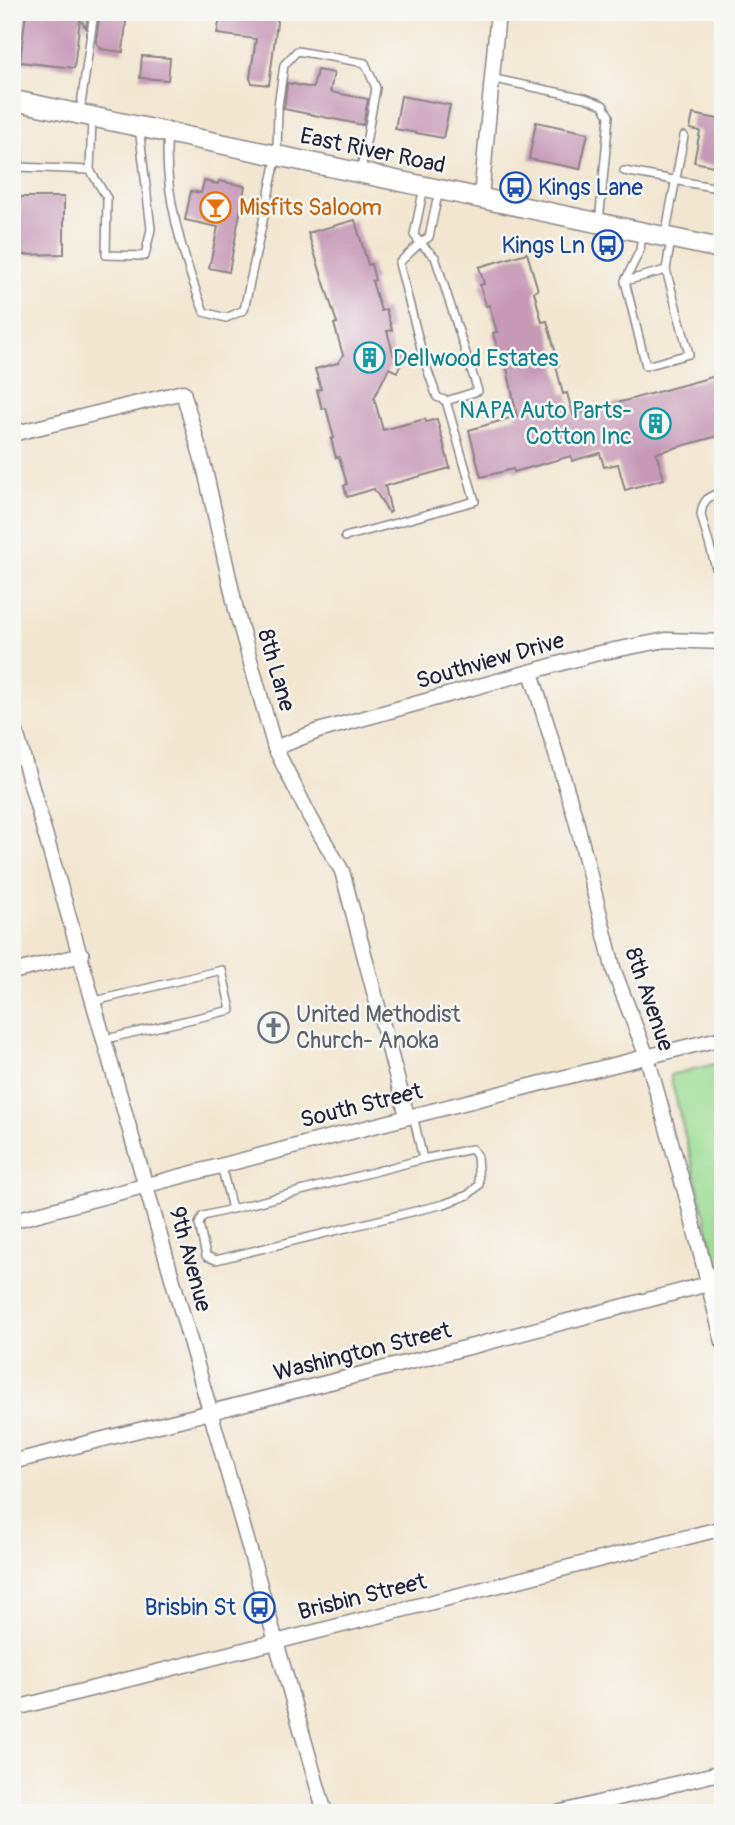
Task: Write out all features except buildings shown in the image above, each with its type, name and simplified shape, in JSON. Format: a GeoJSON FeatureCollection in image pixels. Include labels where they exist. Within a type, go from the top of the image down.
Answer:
{"type":"FeatureCollection","features":[{"type":"Feature","properties":{"kind":"main road","name":"East River Road"},"geometry":{"type":"LineString","coordinates":[[15,101],[723,249]]}},
{"type":"Feature","properties":{"kind":"street"},"geometry":{"type":"LineString","coordinates":[[481,198],[485,178],[490,78],[498,12]]}},
{"type":"Feature","properties":{"kind":"street","name":"8th Lane"},"geometry":{"type":"LineString","coordinates":[[12,434],[183,392],[205,470],[237,614],[275,748],[310,817],[342,871],[410,1115]]}},
{"type":"Feature","properties":{"kind":"street","name":"Southview Drive"},"geometry":{"type":"LineString","coordinates":[[275,748],[318,731],[594,654],[666,640],[723,642]]}},
{"type":"Feature","properties":{"kind":"street","name":"8th Avenue"},"geometry":{"type":"LineString","coordinates":[[531,673],[576,820],[614,971],[647,1057],[723,1342]]}},
{"type":"Feature","properties":{"kind":"street","name":"9th Avenue"},"geometry":{"type":"LineString","coordinates":[[13,723],[82,955],[209,1413],[325,1813]]}},
{"type":"Feature","properties":{"kind":"street"},"geometry":{"type":"LineString","coordinates":[[12,972],[82,955]]}},
{"type":"Feature","properties":{"kind":"street","name":"South Street"},"geometry":{"type":"LineString","coordinates":[[12,1221],[410,1115],[723,1038]]}},
{"type":"Feature","properties":{"kind":"street","name":"Washington Street"},"geometry":{"type":"LineString","coordinates":[[12,1462],[723,1280]]}},
{"type":"Feature","properties":{"kind":"street","name":"Brisbin Street"},"geometry":{"type":"LineString","coordinates":[[12,1709],[723,1528]]}},
{"type":"Feature","properties":{"kind":"street"},"geometry":{"type":"LineString","coordinates":[[558,1813],[723,1772]]}},
{"type":"Feature","properties":{"kind":"lane"},"geometry":{"type":"LineString","coordinates":[[94,12],[86,116],[90,170],[107,198],[106,255],[145,256],[151,229],[138,126]]}},
{"type":"Feature","properties":{"kind":"lane"},"geometry":{"type":"LineString","coordinates":[[168,133],[166,153],[174,210],[193,283],[204,312],[226,318],[244,310],[277,155],[278,106],[284,65],[297,51],[365,64],[376,88],[360,173]]}},
{"type":"Feature","properties":{"kind":"lane"},"geometry":{"type":"LineString","coordinates":[[490,78],[585,98],[603,105],[609,116],[599,223]]}},
{"type":"Feature","properties":{"kind":"lane"},"geometry":{"type":"LineString","coordinates":[[15,101],[19,167],[90,170]]}},
{"type":"Feature","properties":{"kind":"lane"},"geometry":{"type":"LineString","coordinates":[[643,233],[640,250],[625,281],[646,366],[689,354],[666,270],[675,180],[684,136]]}},
{"type":"Feature","properties":{"kind":"lane"},"geometry":{"type":"LineString","coordinates":[[624,171],[723,189]]}},
{"type":"Feature","properties":{"kind":"lane"},"geometry":{"type":"LineString","coordinates":[[432,188],[414,235],[420,243],[435,257],[478,391],[446,401],[437,397],[424,360],[399,263],[420,243],[429,237],[432,188]]}},
{"type":"Feature","properties":{"kind":"lane"},"geometry":{"type":"LineString","coordinates":[[625,281],[666,270]]}},
{"type":"Feature","properties":{"kind":"lane"},"geometry":{"type":"LineString","coordinates":[[345,537],[475,501],[446,401]]}},
{"type":"Feature","properties":{"kind":"lane"},"geometry":{"type":"LineString","coordinates":[[723,493],[708,498],[702,505],[701,515],[723,593]]}},
{"type":"Feature","properties":{"kind":"lane"},"geometry":{"type":"LineString","coordinates":[[95,1001],[222,970],[231,1010],[106,1039]]}},
{"type":"Feature","properties":{"kind":"lane"},"geometry":{"type":"LineString","coordinates":[[410,1115],[423,1159]]}},
{"type":"Feature","properties":{"kind":"lane"},"geometry":{"type":"LineString","coordinates":[[472,1149],[477,1156],[479,1185],[468,1195],[444,1204],[216,1260],[206,1256],[199,1224],[203,1216],[423,1159],[472,1149]]}},
{"type":"Feature","properties":{"kind":"lane"},"geometry":{"type":"LineString","coordinates":[[221,1165],[232,1209]]}},
{"type":"Feature","properties":{"kind":"green space"},"geometry":{"type":"Polygon","coordinates":[[[723,1062],[723,1269],[717,1265],[670,1075],[723,1062]]]}},
{"type":"Feature","properties":{"kind":"place","name":"Kings Lane"},"geometry":{"type":"Point","coordinates":[515,187]}},
{"type":"Feature","properties":{"kind":"place","name":"Misfits Saloom"},"geometry":{"type":"Point","coordinates":[216,207]}},
{"type":"Feature","properties":{"kind":"place","name":"Kings Ln"},"geometry":{"type":"Point","coordinates":[608,245]}},
{"type":"Feature","properties":{"kind":"place","name":"Dellwood Estates"},"geometry":{"type":"Point","coordinates":[370,358]}},
{"type":"Feature","properties":{"kind":"place","name":"NAPA Auto Parts- Cotton Inc"},"geometry":{"type":"Point","coordinates":[655,423]}},
{"type":"Feature","properties":{"kind":"place","name":"United Methodist Church- Anoka"},"geometry":{"type":"Point","coordinates":[273,1027]}},
{"type":"Feature","properties":{"kind":"place","name":"Brisbin St"},"geometry":{"type":"Point","coordinates":[259,1607]}}]}
